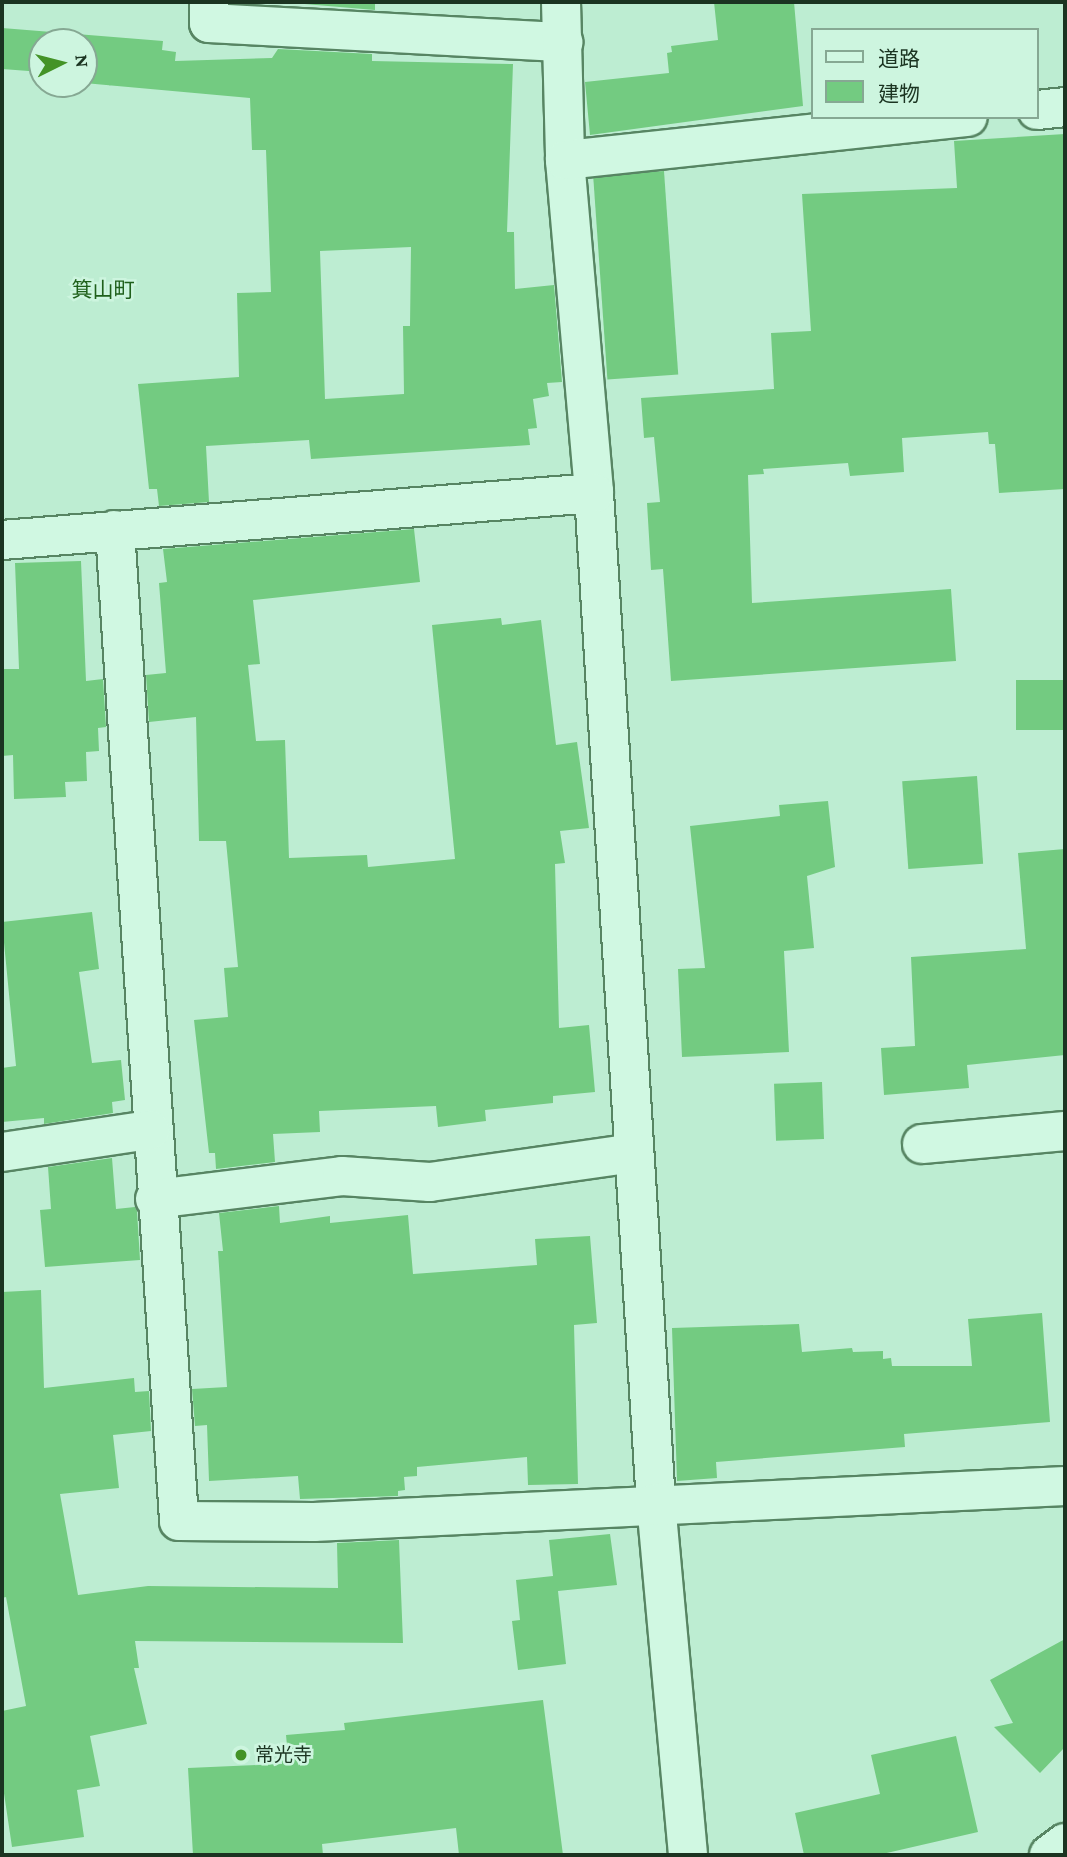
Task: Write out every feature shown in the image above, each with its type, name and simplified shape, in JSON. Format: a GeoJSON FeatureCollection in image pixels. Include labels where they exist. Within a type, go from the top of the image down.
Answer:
{"type":"FeatureCollection","features":[{"type":"Feature","properties":{"kind":"street"},"geometry":{"type":"LineString","coordinates":[[209,2],[209,23],[563,42]]}},
{"type":"Feature","properties":{"kind":"street"},"geometry":{"type":"LineString","coordinates":[[561,2],[565,160],[594,493],[656,1503],[688,1855]]}},
{"type":"Feature","properties":{"kind":"street"},"geometry":{"type":"LineString","coordinates":[[1039,110],[1065,107]]}},
{"type":"Feature","properties":{"kind":"street"},"geometry":{"type":"LineString","coordinates":[[565,160],[949,119]]}},
{"type":"Feature","properties":{"kind":"street"},"geometry":{"type":"LineString","coordinates":[[2,540],[594,493]]}},
{"type":"Feature","properties":{"kind":"street"},"geometry":{"type":"LineString","coordinates":[[115,530],[150,1130],[179,1521],[314,1522],[656,1503],[1065,1486]]}},
{"type":"Feature","properties":{"kind":"street"},"geometry":{"type":"LineString","coordinates":[[2,1152],[150,1130]]}},
{"type":"Feature","properties":{"kind":"street"},"geometry":{"type":"LineString","coordinates":[[922,1144],[1065,1131]]}},
{"type":"Feature","properties":{"kind":"street"},"geometry":{"type":"LineString","coordinates":[[155,1199],[342,1177],[430,1182],[634,1153]]}},
{"type":"Feature","properties":{"kind":"street"},"geometry":{"type":"LineString","coordinates":[[1049,1855],[1065,1843]]}},
{"type":"Feature","properties":{"kind":"building"},"geometry":{"type":"Polygon","coordinates":[[[281,2],[375,2],[375,10],[281,2]]]}},
{"type":"Feature","properties":{"kind":"building"},"geometry":{"type":"Polygon","coordinates":[[[714,2],[794,2],[803,106],[590,135],[585,82],[669,73],[667,53],[672,52],[671,46],[718,40],[714,2]]]}},
{"type":"Feature","properties":{"kind":"building"},"geometry":{"type":"Polygon","coordinates":[[[2,28],[28,30],[28,71],[2,69],[2,28]]]}},
{"type":"Feature","properties":{"kind":"building"},"geometry":{"type":"Polygon","coordinates":[[[98,36],[163,41],[162,50],[176,52],[175,61],[272,58],[278,49],[372,54],[372,61],[513,64],[507,232],[514,232],[515,289],[554,285],[562,382],[547,383],[549,396],[533,399],[537,428],[528,429],[530,445],[311,459],[309,440],[206,446],[209,502],[159,506],[157,489],[149,489],[138,384],[239,377],[237,293],[271,292],[266,150],[252,150],[250,98],[98,84],[98,36]],[[411,247],[320,251],[325,399],[404,394],[403,326],[410,326],[411,247]]]}},
{"type":"Feature","properties":{"kind":"building"},"geometry":{"type":"Polygon","coordinates":[[[1065,134],[1065,489],[999,493],[995,444],[989,444],[988,432],[902,438],[904,472],[850,476],[848,463],[763,469],[764,474],[748,475],[752,603],[951,589],[956,661],[671,681],[663,569],[651,570],[647,503],[660,502],[654,437],[644,438],[641,398],[774,389],[771,333],[811,331],[802,194],[957,188],[954,141],[1065,134]]]}},
{"type":"Feature","properties":{"kind":"building"},"geometry":{"type":"Polygon","coordinates":[[[664,171],[678,375],[607,379],[593,176],[664,171]]]}},
{"type":"Feature","properties":{"kind":"building"},"geometry":{"type":"Polygon","coordinates":[[[414,529],[420,582],[253,600],[260,664],[248,665],[256,741],[285,740],[289,858],[367,855],[368,867],[455,859],[432,625],[501,618],[502,625],[541,620],[556,745],[577,742],[589,828],[560,831],[565,863],[555,864],[559,1028],[589,1025],[595,1092],[553,1096],[553,1103],[485,1110],[486,1121],[438,1127],[436,1106],[319,1111],[320,1132],[273,1134],[275,1162],[216,1169],[215,1153],[209,1153],[194,1020],[228,1017],[224,968],[238,967],[226,841],[199,841],[196,717],[149,722],[146,675],[166,673],[159,583],[167,582],[163,549],[414,529]]]}},
{"type":"Feature","properties":{"kind":"building"},"geometry":{"type":"Polygon","coordinates":[[[81,561],[86,681],[103,679],[106,727],[98,728],[99,751],[86,752],[87,781],[65,782],[66,797],[14,799],[13,755],[2,756],[2,669],[19,669],[15,563],[81,561]]]}},
{"type":"Feature","properties":{"kind":"building"},"geometry":{"type":"Polygon","coordinates":[[[1016,680],[1065,680],[1065,730],[1016,730],[1016,680]]]}},
{"type":"Feature","properties":{"kind":"building"},"geometry":{"type":"Polygon","coordinates":[[[977,776],[983,864],[908,869],[902,781],[977,776]]]}},
{"type":"Feature","properties":{"kind":"building"},"geometry":{"type":"Polygon","coordinates":[[[828,801],[835,867],[807,876],[814,948],[784,951],[789,1052],[682,1057],[678,969],[705,968],[690,826],[780,816],[779,805],[828,801]]]}},
{"type":"Feature","properties":{"kind":"building"},"geometry":{"type":"Polygon","coordinates":[[[1065,849],[1065,1055],[967,1065],[969,1088],[884,1095],[881,1048],[915,1046],[911,957],[1026,949],[1018,853],[1065,849]]]}},
{"type":"Feature","properties":{"kind":"building"},"geometry":{"type":"Polygon","coordinates":[[[92,912],[99,969],[79,972],[92,1063],[121,1060],[125,1100],[112,1102],[113,1113],[44,1124],[44,1118],[2,1122],[2,1068],[16,1066],[2,922],[92,912]]]}},
{"type":"Feature","properties":{"kind":"building"},"geometry":{"type":"Polygon","coordinates":[[[822,1082],[824,1139],[776,1141],[774,1084],[822,1082]]]}},
{"type":"Feature","properties":{"kind":"building"},"geometry":{"type":"Polygon","coordinates":[[[112,1158],[116,1209],[135,1207],[137,1211],[140,1260],[45,1267],[40,1210],[51,1209],[48,1167],[112,1158]]]}},
{"type":"Feature","properties":{"kind":"building"},"geometry":{"type":"Polygon","coordinates":[[[279,1206],[280,1223],[330,1216],[330,1223],[408,1215],[413,1274],[537,1265],[535,1239],[590,1236],[597,1323],[574,1325],[578,1484],[528,1485],[527,1457],[417,1467],[417,1476],[404,1477],[405,1490],[398,1491],[398,1496],[300,1499],[298,1476],[209,1481],[207,1425],[195,1426],[192,1389],[227,1387],[218,1251],[223,1251],[219,1213],[279,1206]]]}},
{"type":"Feature","properties":{"kind":"building"},"geometry":{"type":"Polygon","coordinates":[[[41,1290],[44,1388],[134,1378],[135,1392],[149,1391],[151,1431],[113,1435],[119,1488],[60,1494],[78,1595],[148,1586],[338,1588],[337,1543],[399,1540],[403,1643],[135,1641],[139,1668],[134,1668],[147,1724],[90,1736],[100,1786],[77,1790],[84,1837],[12,1847],[2,1780],[2,1711],[26,1706],[6,1597],[2,1598],[2,1292],[41,1290]]]}},
{"type":"Feature","properties":{"kind":"building"},"geometry":{"type":"Polygon","coordinates":[[[1042,1313],[1050,1422],[904,1434],[905,1447],[716,1462],[717,1478],[677,1481],[672,1328],[799,1324],[802,1352],[852,1348],[853,1352],[883,1351],[883,1359],[891,1358],[892,1366],[972,1366],[968,1319],[1042,1313]]]}},
{"type":"Feature","properties":{"kind":"building"},"geometry":{"type":"Polygon","coordinates":[[[610,1534],[617,1585],[558,1591],[566,1664],[518,1670],[512,1621],[520,1620],[516,1580],[553,1576],[549,1540],[610,1534]]]}},
{"type":"Feature","properties":{"kind":"building"},"geometry":{"type":"Polygon","coordinates":[[[1065,1639],[1065,1747],[1040,1773],[994,1727],[1013,1723],[990,1680],[1065,1639]]]}},
{"type":"Feature","properties":{"kind":"building"},"geometry":{"type":"Polygon","coordinates":[[[543,1700],[563,1855],[459,1855],[456,1828],[322,1844],[323,1855],[193,1855],[188,1768],[282,1764],[282,1757],[288,1756],[286,1735],[345,1730],[344,1723],[543,1700]]]}},
{"type":"Feature","properties":{"kind":"building"},"geometry":{"type":"Polygon","coordinates":[[[956,1736],[978,1832],[878,1855],[804,1855],[795,1813],[880,1794],[871,1755],[956,1736]]]}},
{"type":"Feature","properties":{"kind":"place","name":"常光寺"},"geometry":{"type":"Point","coordinates":[241,1755]}},
{"type":"Feature","properties":{"kind":"district","name":"箕山町"},"geometry":{"type":"Point","coordinates":[103,290]}}]}
